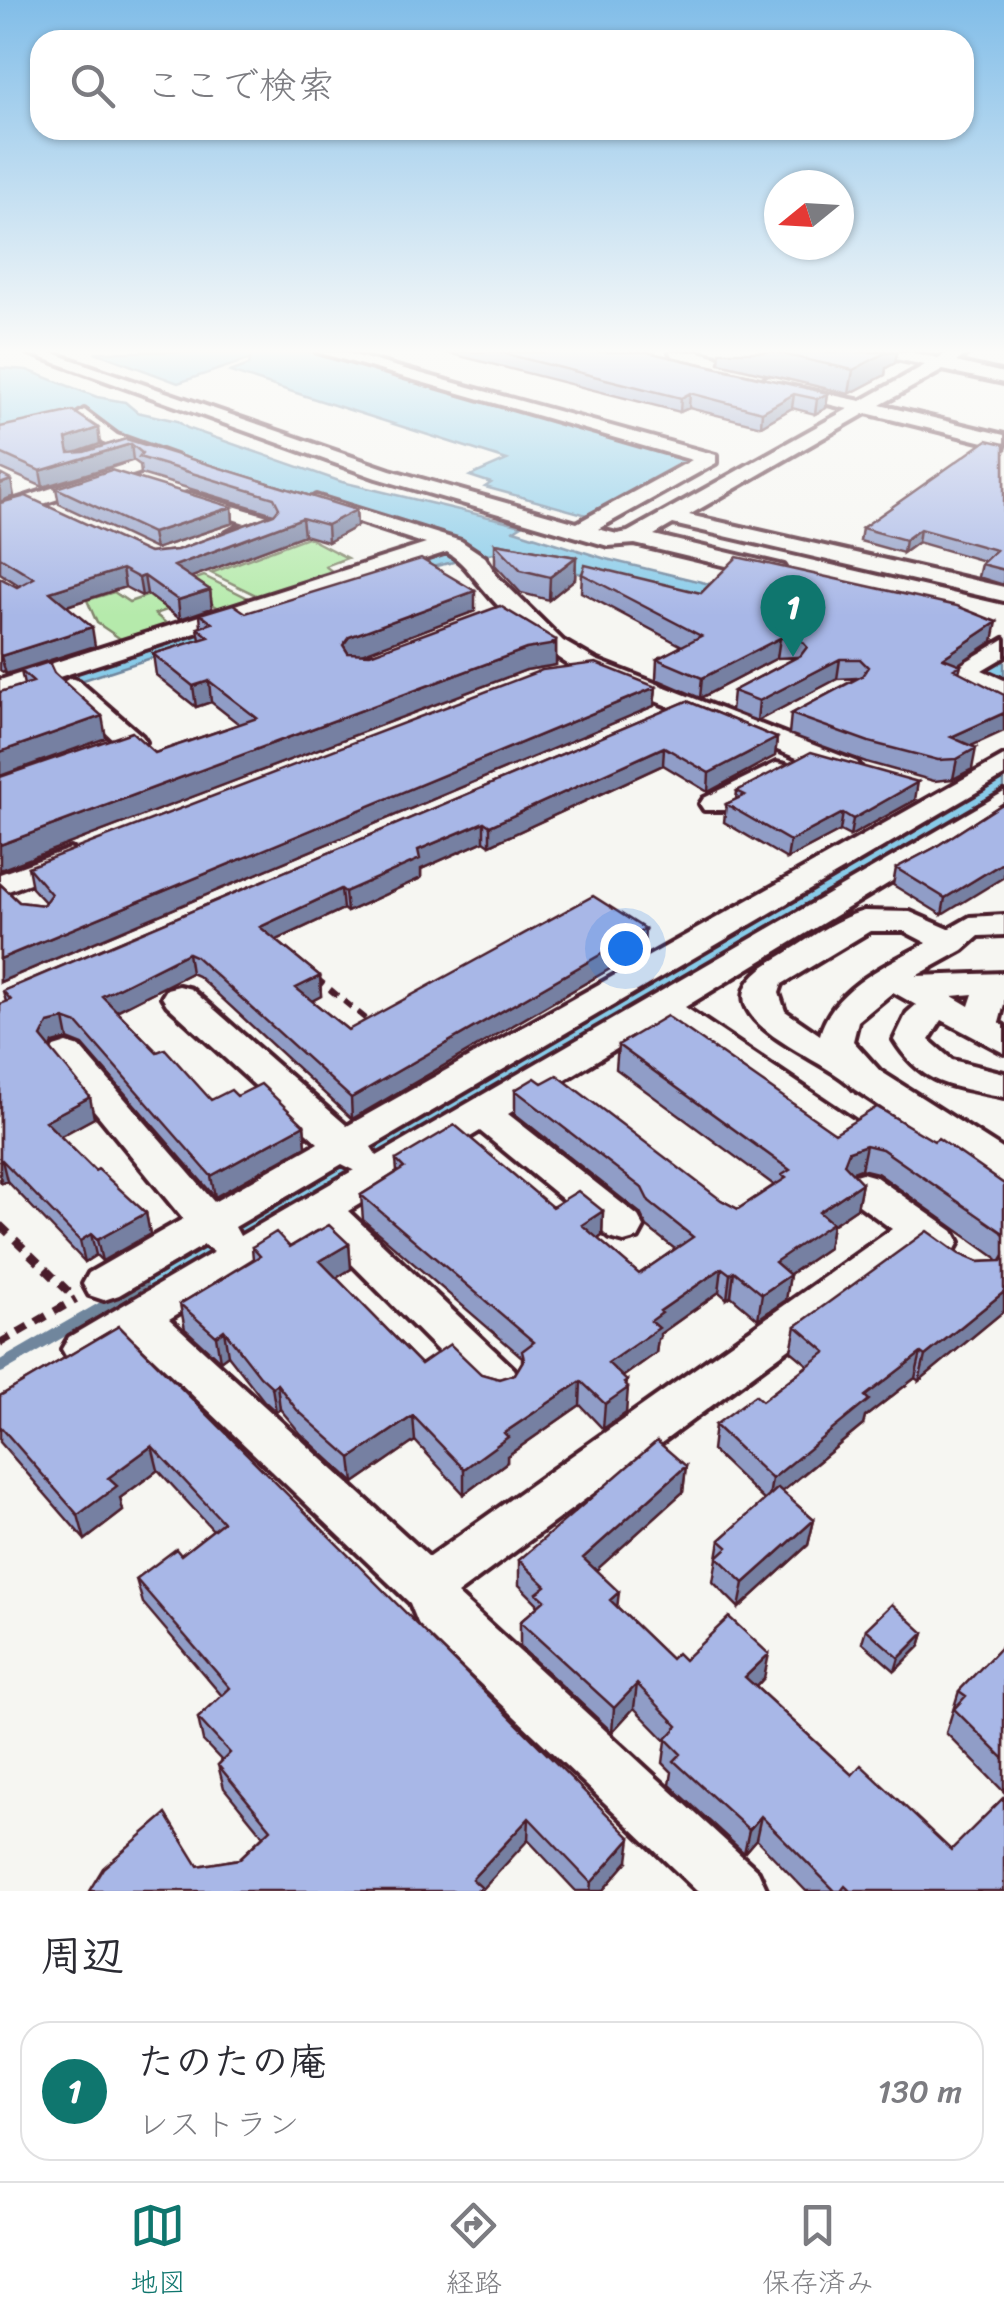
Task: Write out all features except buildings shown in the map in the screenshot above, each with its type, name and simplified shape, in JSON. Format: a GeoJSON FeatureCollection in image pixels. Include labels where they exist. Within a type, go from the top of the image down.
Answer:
{"type":"FeatureCollection","features":[{"type":"Feature","properties":{"kind":"street"},"geometry":{"type":"LineString","coordinates":[[0,512],[113,475],[178,460],[114,440]]}},
{"type":"Feature","properties":{"kind":"street"},"geometry":{"type":"LineString","coordinates":[[284,440],[383,474],[616,541],[635,537],[803,440]]}},
{"type":"Feature","properties":{"kind":"street"},"geometry":{"type":"LineString","coordinates":[[579,531],[709,459],[642,440]]}},
{"type":"Feature","properties":{"kind":"street"},"geometry":{"type":"LineString","coordinates":[[96,456],[128,444]]}},
{"type":"Feature","properties":{"kind":"street"},"geometry":{"type":"LineString","coordinates":[[113,475],[266,523],[218,541]]}},
{"type":"Feature","properties":{"kind":"street"},"geometry":{"type":"LineString","coordinates":[[14,484],[65,518]]}},
{"type":"Feature","properties":{"kind":"street"},"geometry":{"type":"LineString","coordinates":[[301,497],[458,549],[554,646],[599,670],[806,755],[870,776]]}},
{"type":"Feature","properties":{"kind":"street"},"geometry":{"type":"LineString","coordinates":[[671,516],[1004,594]]}},
{"type":"Feature","properties":{"kind":"street"},"geometry":{"type":"LineString","coordinates":[[635,537],[790,575]]}},
{"type":"Feature","properties":{"kind":"street"},"geometry":{"type":"LineString","coordinates":[[0,688],[458,549]]}},
{"type":"Feature","properties":{"kind":"street"},"geometry":{"type":"LineString","coordinates":[[482,621],[516,608]]}},
{"type":"Feature","properties":{"kind":"street"},"geometry":{"type":"LineString","coordinates":[[996,651],[964,670],[1004,689]]}},
{"type":"Feature","properties":{"kind":"street"},"geometry":{"type":"LineString","coordinates":[[549,676],[599,670]]}},
{"type":"Feature","properties":{"kind":"street"},"geometry":{"type":"LineString","coordinates":[[70,686],[132,742],[84,762]]}},
{"type":"Feature","properties":{"kind":"street"},"geometry":{"type":"LineString","coordinates":[[657,718],[737,693]]}},
{"type":"Feature","properties":{"kind":"street"},"geometry":{"type":"LineString","coordinates":[[759,735],[788,719]]}},
{"type":"Feature","properties":{"kind":"street"},"geometry":{"type":"LineString","coordinates":[[714,804],[806,755]]}},
{"type":"Feature","properties":{"kind":"street"},"geometry":{"type":"LineString","coordinates":[[106,1300],[223,1240],[320,1209],[360,1159],[481,1112],[659,1005],[981,799],[1004,764]]}},
{"type":"Feature","properties":{"kind":"street"},"geometry":{"type":"LineString","coordinates":[[906,785],[981,799]]}},
{"type":"Feature","properties":{"kind":"street"},"geometry":{"type":"LineString","coordinates":[[46,1372],[106,1300],[223,1240],[981,799]]}},
{"type":"Feature","properties":{"kind":"street"},"geometry":{"type":"LineString","coordinates":[[11,891],[98,848]]}},
{"type":"Feature","properties":{"kind":"street"},"geometry":{"type":"LineString","coordinates":[[952,943],[910,922],[864,921],[768,978],[761,988],[760,1004],[774,1022],[853,1067],[1004,1169]]}},
{"type":"Feature","properties":{"kind":"street"},"geometry":{"type":"LineString","coordinates":[[1004,925],[970,926],[952,943],[915,990],[911,1040],[925,1062],[955,1076],[1004,1084]]}},
{"type":"Feature","properties":{"kind":"street"},"geometry":{"type":"LineString","coordinates":[[853,1067],[835,1043],[842,1016],[915,990],[994,981],[992,1034],[915,990]]}},
{"type":"Feature","properties":{"kind":"street"},"geometry":{"type":"LineString","coordinates":[[178,997],[360,1159]]}},
{"type":"Feature","properties":{"kind":"street"},"geometry":{"type":"LineString","coordinates":[[659,1005],[843,1131]]}},
{"type":"Feature","properties":{"kind":"street"},"geometry":{"type":"LineString","coordinates":[[68,1055],[223,1240]]}},
{"type":"Feature","properties":{"kind":"street"},"geometry":{"type":"LineString","coordinates":[[549,1071],[580,1095]]}},
{"type":"Feature","properties":{"kind":"street"},"geometry":{"type":"LineString","coordinates":[[481,1112],[624,1226]]}},
{"type":"Feature","properties":{"kind":"street"},"geometry":{"type":"LineString","coordinates":[[862,1187],[964,1261]]}},
{"type":"Feature","properties":{"kind":"street"},"geometry":{"type":"LineString","coordinates":[[320,1209],[498,1382]]}},
{"type":"Feature","properties":{"kind":"street"},"geometry":{"type":"LineString","coordinates":[[427,1587],[922,1229]]}},
{"type":"Feature","properties":{"kind":"street"},"geometry":{"type":"LineString","coordinates":[[106,1300],[427,1587],[437,1608],[738,1891]]}},
{"type":"Feature","properties":{"kind":"path"},"geometry":{"type":"LineString","coordinates":[[310,973],[385,1036]]}},
{"type":"Feature","properties":{"kind":"path"},"geometry":{"type":"LineString","coordinates":[[0,1225],[106,1300]]}},
{"type":"Feature","properties":{"kind":"path"},"geometry":{"type":"LineString","coordinates":[[0,1342],[106,1300]]}},
{"type":"Feature","properties":{"kind":"green space"},"geometry":{"type":"Polygon","coordinates":[[[307,537],[347,558],[325,566],[341,578],[268,601],[211,573],[307,537]]]}},
{"type":"Feature","properties":{"kind":"green space"},"geometry":{"type":"Polygon","coordinates":[[[204,576],[260,604],[229,614],[202,598],[155,614],[174,630],[128,644],[97,623],[87,600],[114,592],[129,602],[204,576]]]}},
{"type":"Feature","properties":{"kind":"water"},"geometry":{"type":"Polygon","coordinates":[[[126,440],[222,440],[342,482],[522,525],[514,530],[606,559],[929,637],[1004,661],[1004,685],[498,552],[436,566],[65,686],[0,693],[458,544],[126,440]]]}},
{"type":"Feature","properties":{"kind":"water"},"geometry":{"type":"Polygon","coordinates":[[[445,440],[630,440],[700,460],[594,517],[485,487],[491,483],[470,476],[507,460],[445,440]]]}},
{"type":"Feature","properties":{"kind":"water"},"geometry":{"type":"Polygon","coordinates":[[[1004,769],[1004,790],[140,1298],[125,1282],[1004,769]]]}},
{"type":"Feature","properties":{"kind":"waterway"},"geometry":{"type":"LineString","coordinates":[[0,1367],[142,1285]]}},
{"type":"Feature","properties":{"kind":"place","name":"たのたの庵"},"geometry":{"type":"Point","coordinates":[793,657]}}]}
